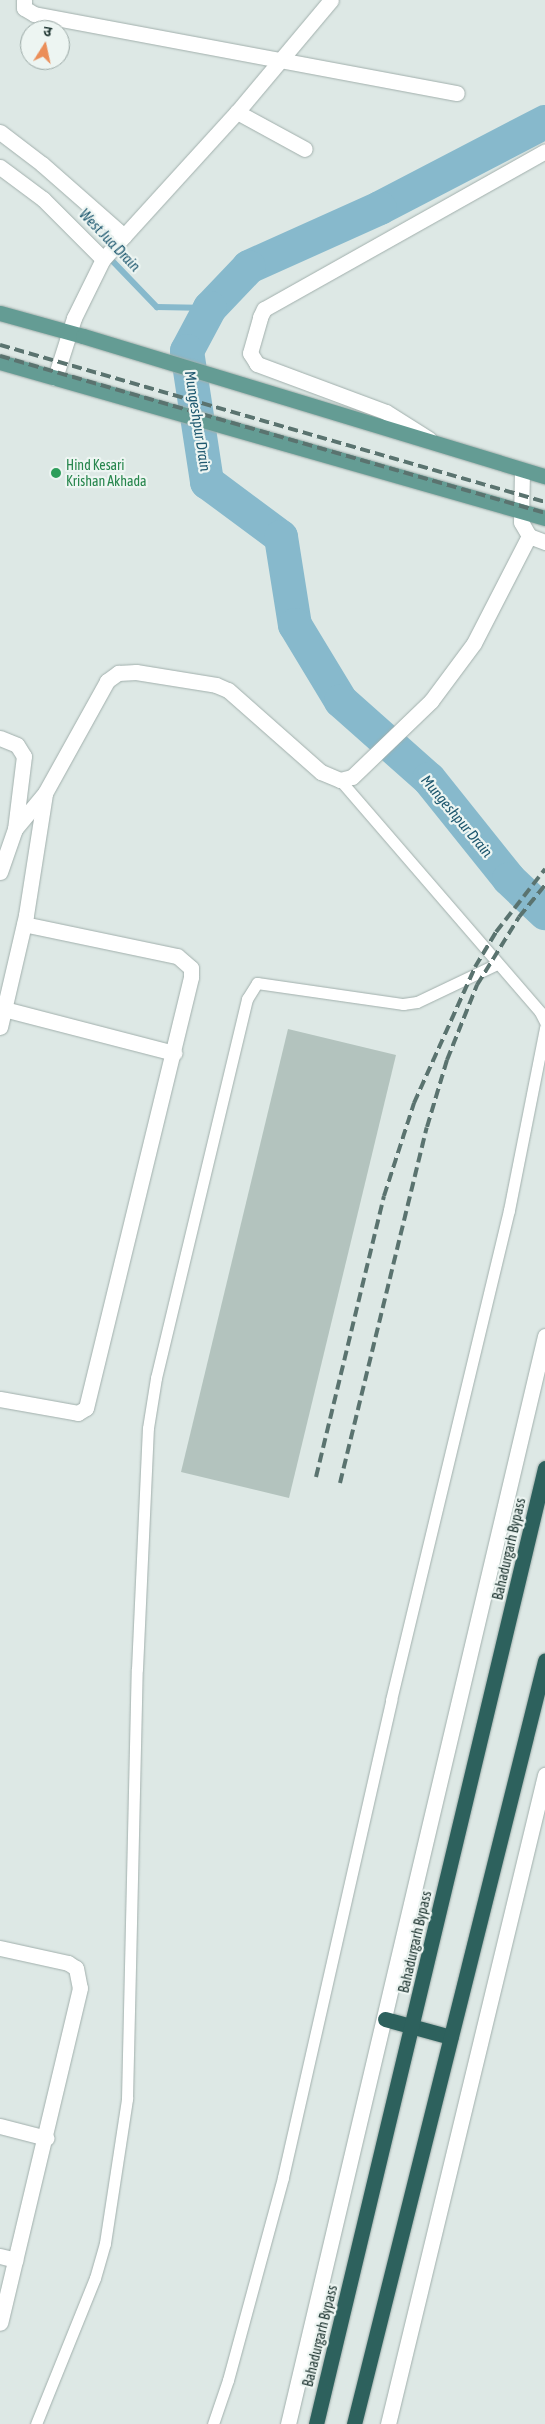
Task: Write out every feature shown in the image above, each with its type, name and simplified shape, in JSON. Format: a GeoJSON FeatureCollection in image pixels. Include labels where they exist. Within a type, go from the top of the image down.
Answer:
{"type":"FeatureCollection","features":[{"type":"Feature","properties":{"kind":"highway","name":"Bahadurgarh Bypass"},"geometry":{"type":"LineString","coordinates":[[316,2424],[545,1468]]}},
{"type":"Feature","properties":{"kind":"highway"},"geometry":{"type":"LineString","coordinates":[[354,2424],[545,1661]]}},
{"type":"Feature","properties":{"kind":"highway"},"geometry":{"type":"LineString","coordinates":[[385,2019],[451,2037]]}},
{"type":"Feature","properties":{"kind":"main road"},"geometry":{"type":"LineString","coordinates":[[0,313],[77,334],[545,476]]}},
{"type":"Feature","properties":{"kind":"main road"},"geometry":{"type":"LineString","coordinates":[[0,362],[545,518]]}},
{"type":"Feature","properties":{"kind":"street"},"geometry":{"type":"LineString","coordinates":[[24,0],[24,8],[34,14],[283,58],[457,93]]}},
{"type":"Feature","properties":{"kind":"street"},"geometry":{"type":"LineString","coordinates":[[59,379],[103,259],[237,112],[331,0]]}},
{"type":"Feature","properties":{"kind":"street"},"geometry":{"type":"LineString","coordinates":[[237,112],[305,149]]}},
{"type":"Feature","properties":{"kind":"street"},"geometry":{"type":"LineString","coordinates":[[0,132],[42,164],[121,240]]}},
{"type":"Feature","properties":{"kind":"street"},"geometry":{"type":"LineString","coordinates":[[434,442],[386,412],[257,364],[250,353],[260,317],[264,309],[545,151]]}},
{"type":"Feature","properties":{"kind":"street"},"geometry":{"type":"LineString","coordinates":[[0,167],[43,199],[103,259]]}},
{"type":"Feature","properties":{"kind":"street"},"geometry":{"type":"LineString","coordinates":[[522,470],[520,522],[529,536],[545,542]]}},
{"type":"Feature","properties":{"kind":"street"},"geometry":{"type":"LineString","coordinates":[[15,829],[45,793],[108,681],[118,673],[136,672],[205,681],[228,690],[321,772],[340,780],[352,777],[372,762],[431,701],[474,643],[529,536]]}},
{"type":"Feature","properties":{"kind":"street"},"geometry":{"type":"LineString","coordinates":[[0,738],[17,745],[24,756],[15,829],[0,872]]}},
{"type":"Feature","properties":{"kind":"street"},"geometry":{"type":"LineString","coordinates":[[0,1027],[24,924],[45,793]]}},
{"type":"Feature","properties":{"kind":"street"},"geometry":{"type":"LineString","coordinates":[[0,1399],[78,1413],[86,1408],[191,977],[186,962],[177,956],[24,924]]}},
{"type":"Feature","properties":{"kind":"street"},"geometry":{"type":"LineString","coordinates":[[4,1009],[174,1053]]}},
{"type":"Feature","properties":{"kind":"street"},"geometry":{"type":"LineString","coordinates":[[288,2424],[545,1336]]}},
{"type":"Feature","properties":{"kind":"street"},"geometry":{"type":"LineString","coordinates":[[388,2424],[545,1775]]}},
{"type":"Feature","properties":{"kind":"street"},"geometry":{"type":"LineString","coordinates":[[0,1948],[68,1964],[76,1968],[80,1988],[46,2138],[0,2323]]}},
{"type":"Feature","properties":{"kind":"street"},"geometry":{"type":"LineString","coordinates":[[0,2126],[46,2138]]}},
{"type":"Feature","properties":{"kind":"street"},"geometry":{"type":"LineString","coordinates":[[0,2256],[16,2260]]}},
{"type":"Feature","properties":{"kind":"lane"},"geometry":{"type":"LineString","coordinates":[[340,780],[540,1012],[545,1022]]}},
{"type":"Feature","properties":{"kind":"lane"},"geometry":{"type":"LineString","coordinates":[[36,2424],[98,2270],[105,2243],[127,2099],[137,1679],[148,1428],[156,1378],[247,999],[257,983],[403,1004],[417,1002],[497,964]]}},
{"type":"Feature","properties":{"kind":"lane"},"geometry":{"type":"LineString","coordinates":[[213,2424],[228,2380],[283,2177],[391,1700],[509,1210],[545,1028]]}},
{"type":"Feature","properties":{"kind":"building"},"geometry":{"type":"Polygon","coordinates":[[[288,1029],[396,1055],[289,1498],[181,1472],[288,1029]]]}},
{"type":"Feature","properties":{"kind":"waterway","name":"Mungeshpur Drain"},"geometry":{"type":"LineString","coordinates":[[545,122],[380,208],[249,267],[210,308],[187,351],[207,482],[281,537],[295,625],[341,701],[429,779],[509,879],[545,913]]}},
{"type":"Feature","properties":{"kind":"waterway","name":"West Jua Drain"},"geometry":{"type":"LineString","coordinates":[[108,256],[157,307],[210,308]]}},
{"type":"Feature","properties":{"kind":"railway"},"geometry":{"type":"LineString","coordinates":[[0,345],[545,502]]}},
{"type":"Feature","properties":{"kind":"railway"},"geometry":{"type":"LineString","coordinates":[[0,356],[545,513]]}},
{"type":"Feature","properties":{"kind":"railway"},"geometry":{"type":"LineString","coordinates":[[316,1477],[384,1196],[414,1103],[475,967],[496,932],[545,869]]}},
{"type":"Feature","properties":{"kind":"railway"},"geometry":{"type":"LineString","coordinates":[[340,1483],[427,1127],[447,1060],[477,985],[519,917],[545,885]]}},
{"type":"Feature","properties":{"kind":"place","name":"Hind Kesari Krishan Akhada"},"geometry":{"type":"Point","coordinates":[56,473]}}]}
